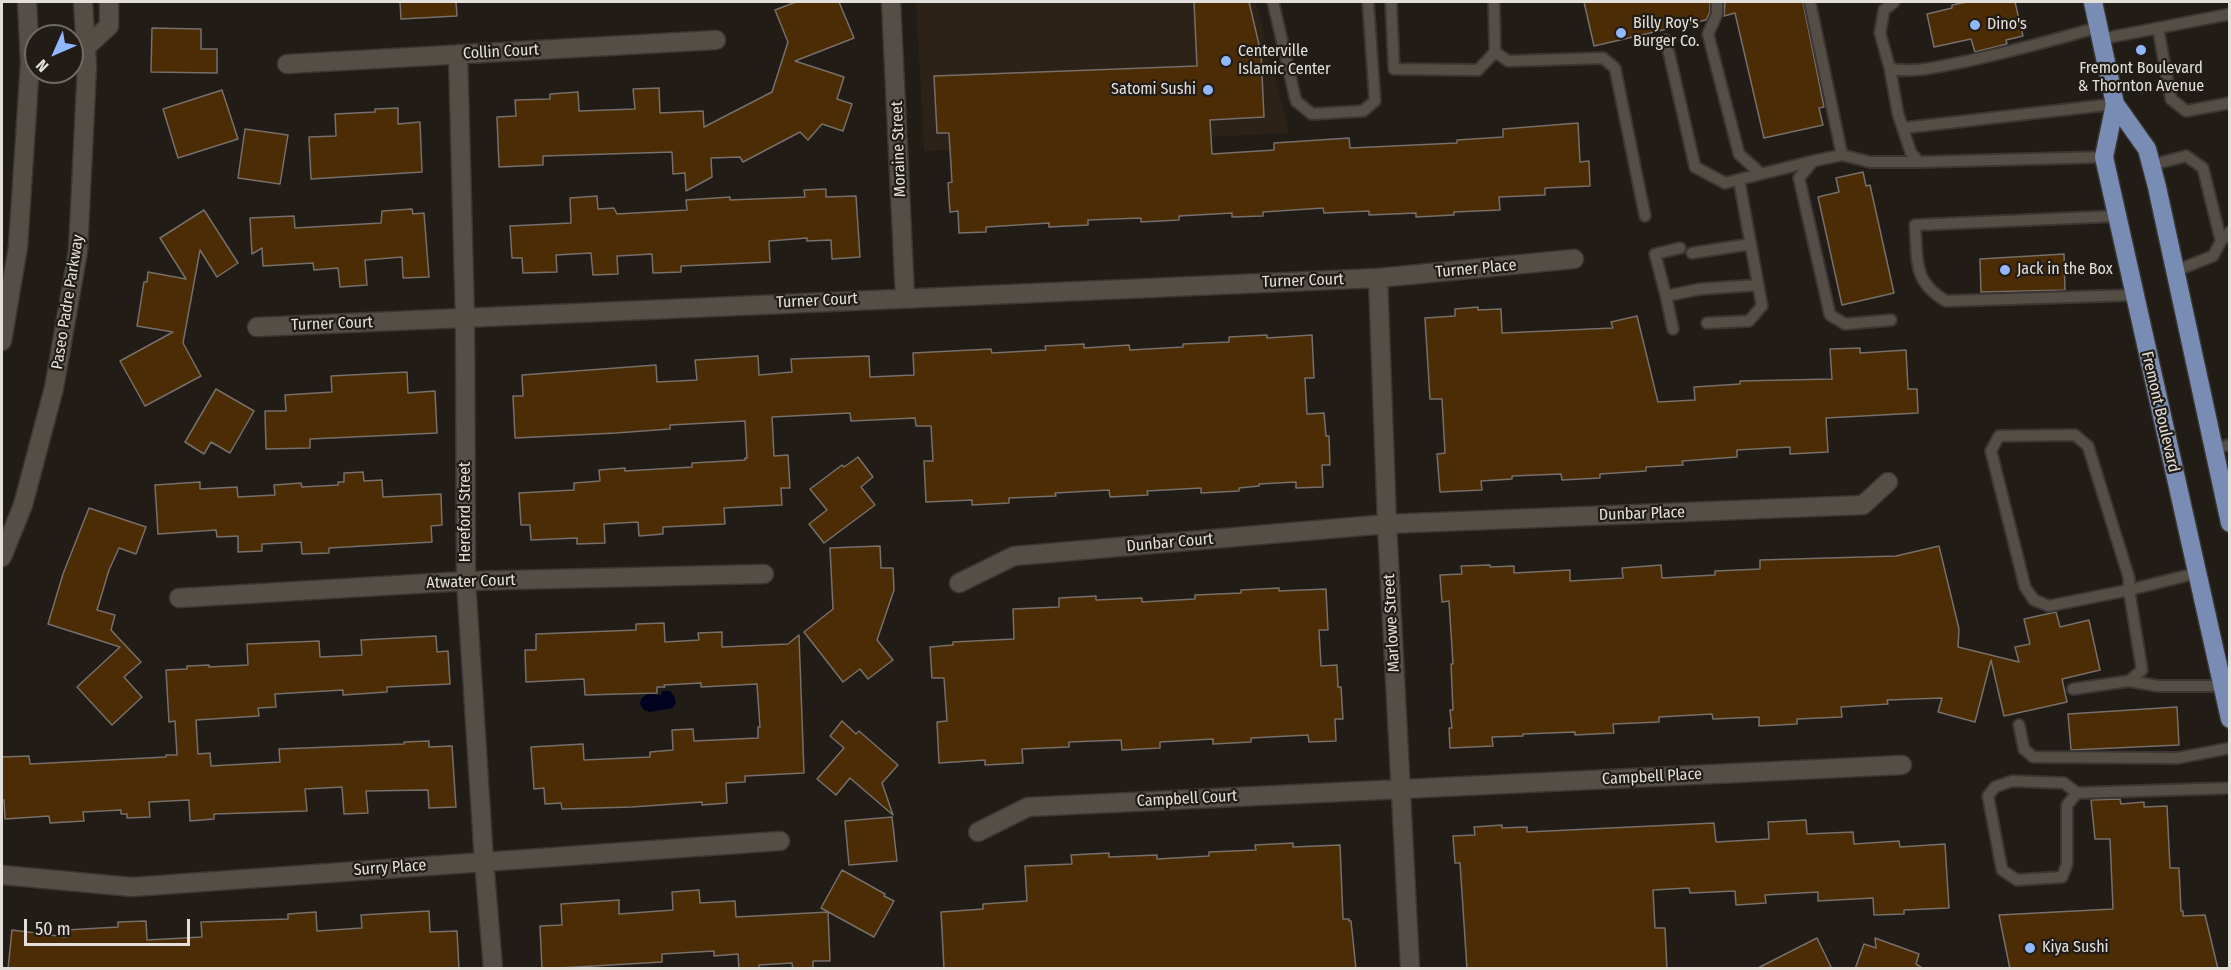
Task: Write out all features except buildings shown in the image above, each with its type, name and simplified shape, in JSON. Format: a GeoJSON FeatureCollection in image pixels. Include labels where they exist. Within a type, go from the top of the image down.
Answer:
{"type":"FeatureCollection","features":[{"type":"Feature","properties":{"kind":"main road","name":"Fremont Boulevard"},"geometry":{"type":"LineString","coordinates":[[2093,2],[2115,104],[2146,149],[2151,165],[2175,271],[2221,447],[2229,515]]}},
{"type":"Feature","properties":{"kind":"main road","name":"Fremont Boulevard"},"geometry":{"type":"LineString","coordinates":[[2115,104],[2104,157],[2229,719]]}},
{"type":"Feature","properties":{"kind":"street"},"geometry":{"type":"LineString","coordinates":[[2,341],[18,247],[30,63],[27,2]]}},
{"type":"Feature","properties":{"kind":"street","name":"Paseo Padre Parkway"},"geometry":{"type":"LineString","coordinates":[[2,557],[23,505],[54,388],[78,250],[87,66],[82,2]]}},
{"type":"Feature","properties":{"kind":"street"},"geometry":{"type":"LineString","coordinates":[[85,48],[109,26],[110,2]]}},
{"type":"Feature","properties":{"kind":"street","name":"Moraine Street"},"geometry":{"type":"LineString","coordinates":[[891,2],[905,297]]}},
{"type":"Feature","properties":{"kind":"street","name":"Collin Court"},"geometry":{"type":"LineString","coordinates":[[287,64],[716,40]]}},
{"type":"Feature","properties":{"kind":"street","name":"Hereford Street"},"geometry":{"type":"LineString","coordinates":[[458,54],[465,319],[466,581],[493,969]]}},
{"type":"Feature","properties":{"kind":"street","name":"Turner Place"},"geometry":{"type":"LineString","coordinates":[[1378,278],[1574,260]]}},
{"type":"Feature","properties":{"kind":"street","name":"Turner Court"},"geometry":{"type":"LineString","coordinates":[[257,327],[1378,278]]}},
{"type":"Feature","properties":{"kind":"street","name":"Marlowe Street"},"geometry":{"type":"LineString","coordinates":[[1378,278],[1387,524],[1410,969]]}},
{"type":"Feature","properties":{"kind":"street","name":"Dunbar Place"},"geometry":{"type":"LineString","coordinates":[[1387,524],[1863,505],[1888,482]]}},
{"type":"Feature","properties":{"kind":"street","name":"Dunbar Court"},"geometry":{"type":"LineString","coordinates":[[959,583],[1014,556],[1387,524]]}},
{"type":"Feature","properties":{"kind":"street","name":"Atwater Court"},"geometry":{"type":"LineString","coordinates":[[178,598],[466,581],[765,574]]}},
{"type":"Feature","properties":{"kind":"street","name":"Campbell Place"},"geometry":{"type":"LineString","coordinates":[[1401,789],[1902,765]]}},
{"type":"Feature","properties":{"kind":"street","name":"Campbell Court"},"geometry":{"type":"LineString","coordinates":[[978,832],[1028,807],[1401,789]]}},
{"type":"Feature","properties":{"kind":"street","name":"Surry Place"},"geometry":{"type":"LineString","coordinates":[[2,875],[132,887],[780,841]]}},
{"type":"Feature","properties":{"kind":"lane"},"geometry":{"type":"LineString","coordinates":[[1273,2],[1296,101],[1312,114],[1363,111],[1375,101],[1368,2]]}},
{"type":"Feature","properties":{"kind":"lane"},"geometry":{"type":"LineString","coordinates":[[1391,2],[1394,69],[1478,70],[1495,52],[1494,2]]}},
{"type":"Feature","properties":{"kind":"lane"},"geometry":{"type":"LineString","coordinates":[[1718,2],[1717,14],[1708,34],[1739,154],[1761,174]]}},
{"type":"Feature","properties":{"kind":"lane"},"geometry":{"type":"LineString","coordinates":[[1810,2],[1842,155]]}},
{"type":"Feature","properties":{"kind":"lane"},"geometry":{"type":"LineString","coordinates":[[1894,2],[1884,10],[1880,33],[1890,69],[1898,114],[1911,153],[1919,162]]}},
{"type":"Feature","properties":{"kind":"lane"},"geometry":{"type":"LineString","coordinates":[[1890,69],[1912,72],[2100,33],[2158,28],[2229,14]]}},
{"type":"Feature","properties":{"kind":"lane"},"geometry":{"type":"LineString","coordinates":[[2158,28],[2171,99],[2187,111],[2229,103]]}},
{"type":"Feature","properties":{"kind":"lane"},"geometry":{"type":"LineString","coordinates":[[1666,40],[1695,167],[1725,183],[1842,155],[1870,162],[2104,157]]}},
{"type":"Feature","properties":{"kind":"lane"},"geometry":{"type":"LineString","coordinates":[[1495,52],[1508,61],[1603,58],[1615,68],[1645,216]]}},
{"type":"Feature","properties":{"kind":"lane"},"geometry":{"type":"LineString","coordinates":[[1903,128],[2115,104]]}},
{"type":"Feature","properties":{"kind":"lane"},"geometry":{"type":"LineString","coordinates":[[2151,165],[2186,156],[2203,168],[2225,237],[2213,256],[2175,271]]}},
{"type":"Feature","properties":{"kind":"lane"},"geometry":{"type":"LineString","coordinates":[[1813,161],[1799,178],[1830,315],[1845,324],[1891,320]]}},
{"type":"Feature","properties":{"kind":"lane"},"geometry":{"type":"LineString","coordinates":[[1707,323],[1749,321],[1762,306],[1739,180]]}},
{"type":"Feature","properties":{"kind":"lane"},"geometry":{"type":"LineString","coordinates":[[2118,216],[1914,225],[1920,278],[1932,292],[1946,301],[2134,294]]}},
{"type":"Feature","properties":{"kind":"lane"},"geometry":{"type":"LineString","coordinates":[[1692,253],[1751,244]]}},
{"type":"Feature","properties":{"kind":"lane"},"geometry":{"type":"LineString","coordinates":[[1673,329],[1655,254],[1680,248]]}},
{"type":"Feature","properties":{"kind":"lane"},"geometry":{"type":"LineString","coordinates":[[1666,296],[1700,289],[1758,285]]}},
{"type":"Feature","properties":{"kind":"lane"},"geometry":{"type":"LineString","coordinates":[[2129,681],[2142,670],[2129,590],[2129,578],[2088,446],[2075,435],[1999,436],[1991,451],[2025,587],[2034,600],[2049,606],[2129,590],[2197,573]]}},
{"type":"Feature","properties":{"kind":"lane"},"geometry":{"type":"LineString","coordinates":[[2073,689],[2129,681],[2158,686],[2222,686]]}},
{"type":"Feature","properties":{"kind":"lane"},"geometry":{"type":"LineString","coordinates":[[2019,725],[2024,749],[2033,757],[2178,758],[2229,748]]}},
{"type":"Feature","properties":{"kind":"lane"},"geometry":{"type":"LineString","coordinates":[[2076,792],[2067,805],[2067,864],[2062,877],[2017,880],[2002,870],[1988,796],[1995,787],[2012,781],[2064,783],[2076,792],[2229,788]]}},
{"type":"Feature","properties":{"kind":"shaded area"},"geometry":{"type":"Polygon","coordinates":[[[916,2],[1256,2],[1289,133],[924,151],[916,2]]]}},
{"type":"Feature","properties":{"kind":"water"},"geometry":{"type":"Polygon","coordinates":[[[662,691],[670,691],[674,696],[676,702],[673,708],[650,712],[644,710],[640,704],[641,699],[647,694],[661,695],[662,691]]]}},
{"type":"Feature","properties":{"kind":"place","name":"Dino's"},"geometry":{"type":"Point","coordinates":[1975,25]}},
{"type":"Feature","properties":{"kind":"place","name":"Billy Roy's Burger Co."},"geometry":{"type":"Point","coordinates":[1621,33]}},
{"type":"Feature","properties":{"kind":"place","name":"Fremont Boulevard & Thornton Avenue"},"geometry":{"type":"Point","coordinates":[2141,50]}},
{"type":"Feature","properties":{"kind":"place","name":"Centerville Islamic Center"},"geometry":{"type":"Point","coordinates":[1226,61]}},
{"type":"Feature","properties":{"kind":"place","name":"Satomi Sushi"},"geometry":{"type":"Point","coordinates":[1208,90]}},
{"type":"Feature","properties":{"kind":"place","name":"Jack in the Box"},"geometry":{"type":"Point","coordinates":[2005,270]}},
{"type":"Feature","properties":{"kind":"place","name":"Kiya Sushi"},"geometry":{"type":"Point","coordinates":[2030,948]}}]}
